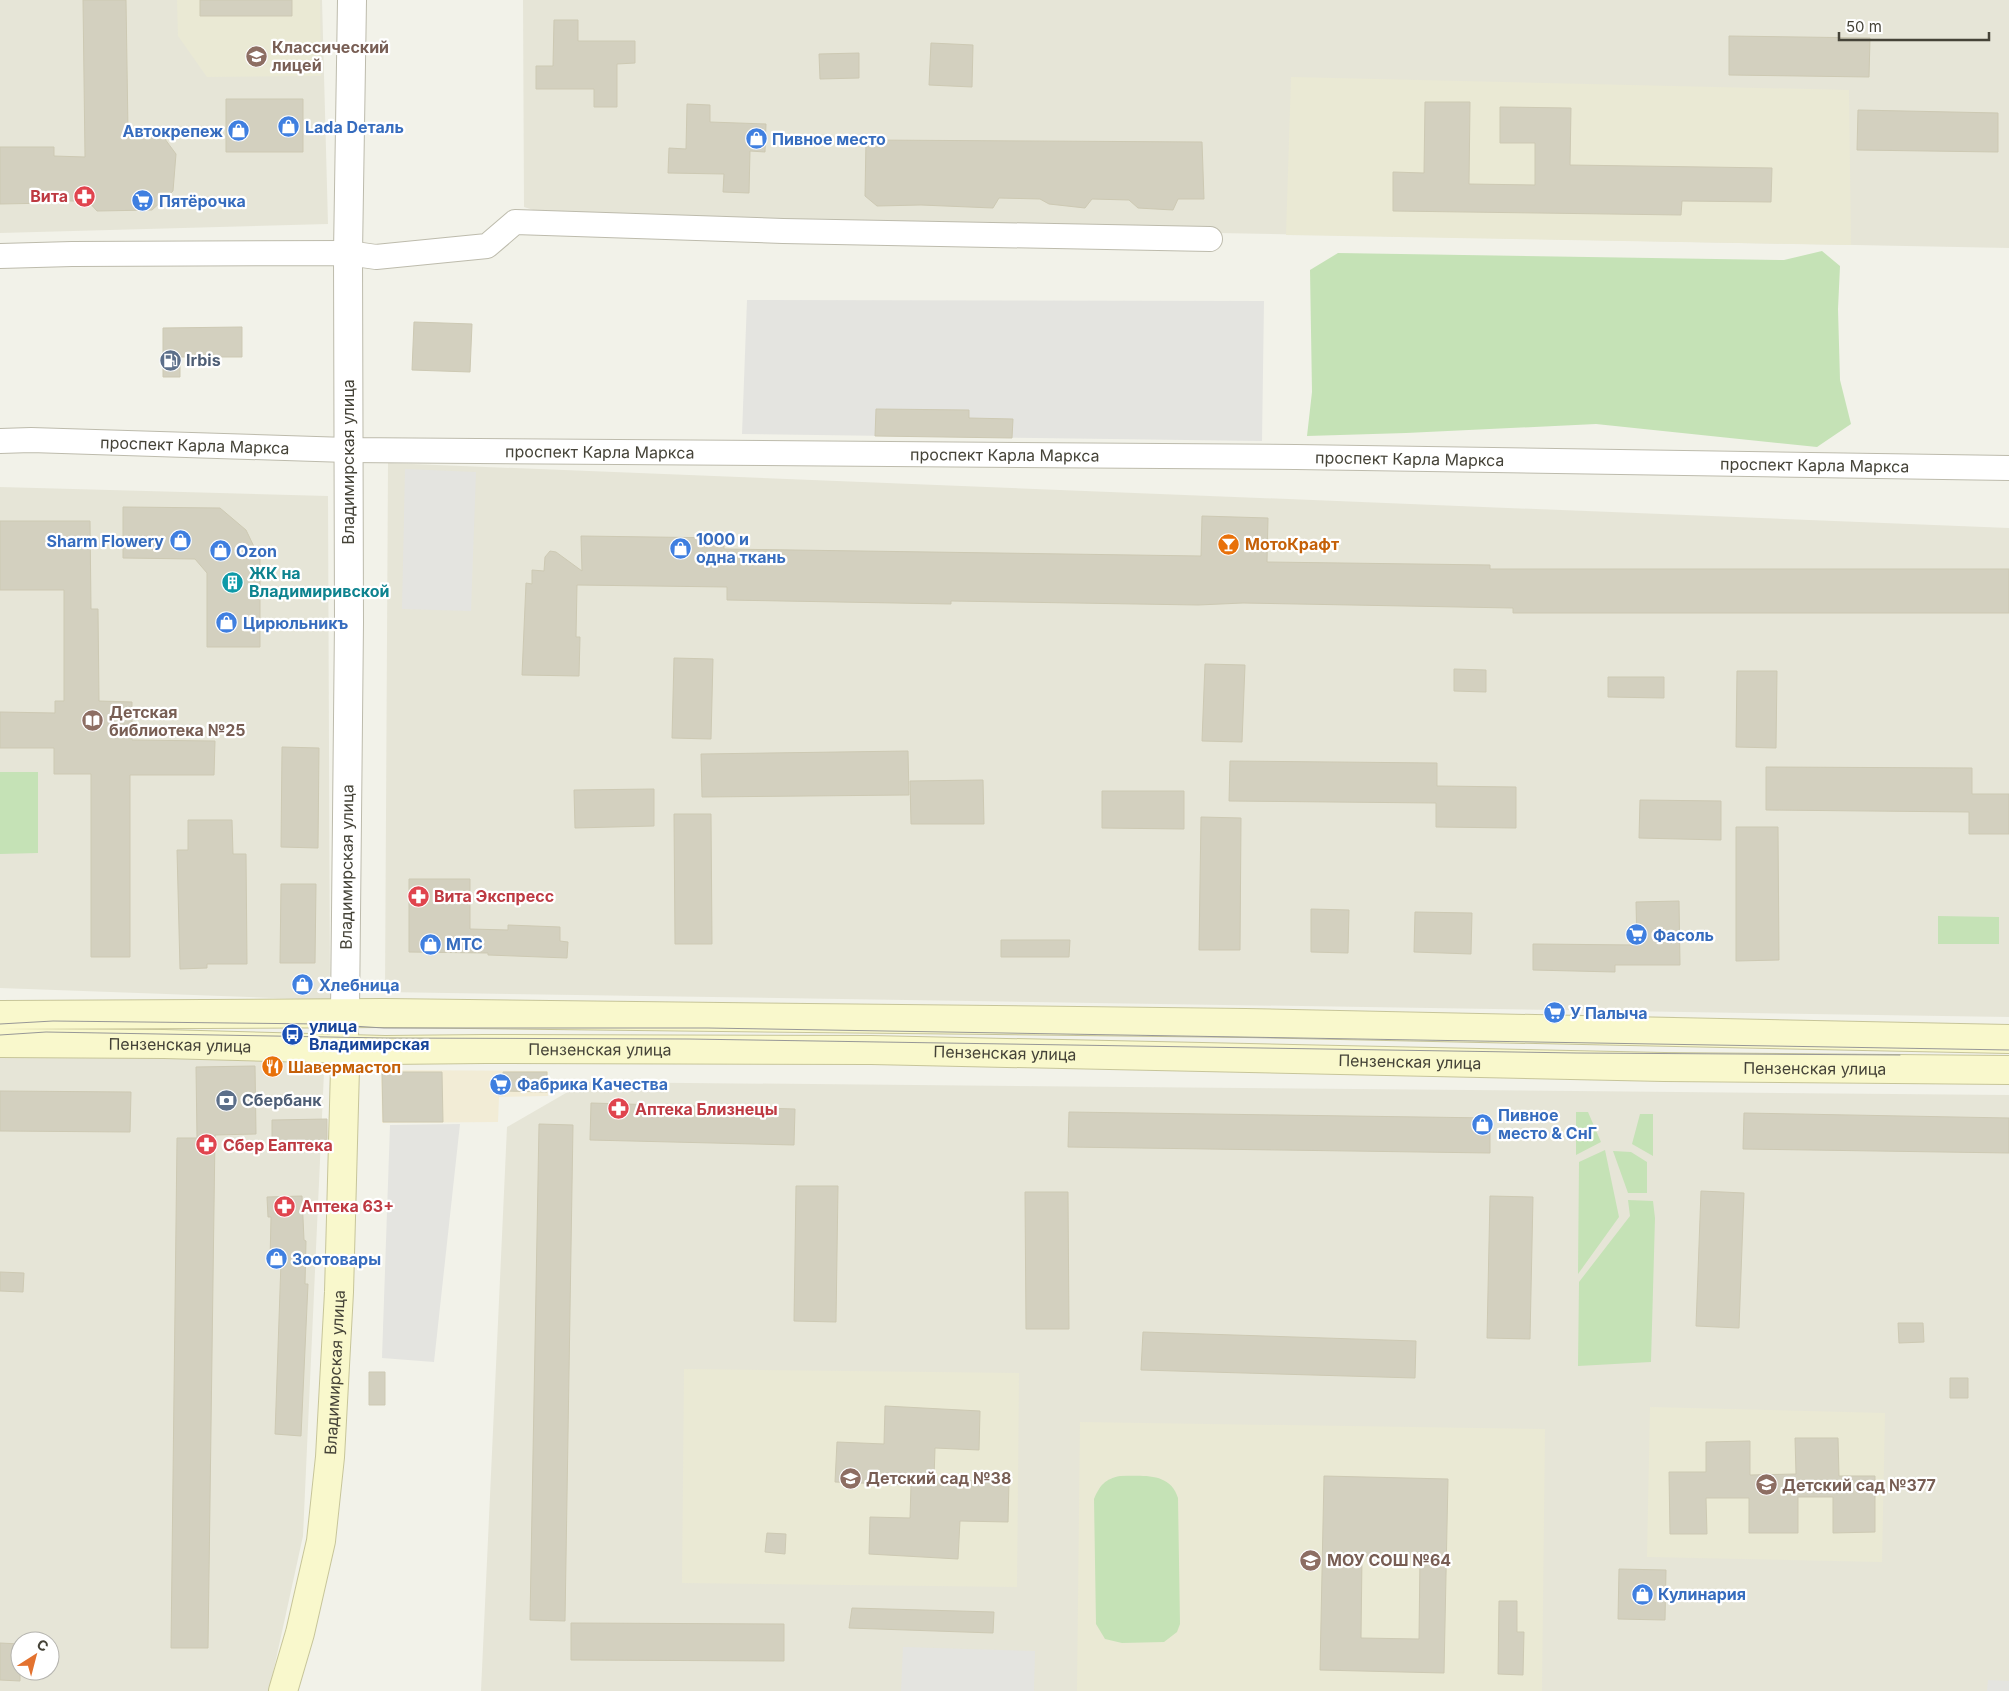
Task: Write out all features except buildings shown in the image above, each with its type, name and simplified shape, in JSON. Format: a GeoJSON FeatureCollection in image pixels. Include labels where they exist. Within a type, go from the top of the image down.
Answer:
{"type":"FeatureCollection","features":[{"type":"Feature","properties":{"kind":"main road","name":"Пензенская улица"},"geometry":{"type":"LineString","coordinates":[[0,1015],[345,1013],[1254,1024],[2009,1039]]}},
{"type":"Feature","properties":{"kind":"main road","name":"Владимирская улица"},"geometry":{"type":"LineString","coordinates":[[283,1691],[300,1633],[321,1541],[330,1457],[339,1292],[345,1013]]}},
{"type":"Feature","properties":{"kind":"main road","name":"Пензенская улица"},"geometry":{"type":"LineString","coordinates":[[0,1043],[173,1044],[385,1050],[871,1050],[1654,1066],[2009,1070]]}},
{"type":"Feature","properties":{"kind":"street","name":"Владимирская улица"},"geometry":{"type":"LineString","coordinates":[[345,1013],[349,622],[347,450],[348,253],[352,0]]}},
{"type":"Feature","properties":{"kind":"street"},"geometry":{"type":"LineString","coordinates":[[0,256],[348,253],[376,257],[487,246],[515,222],[783,231],[1210,239]]}},
{"type":"Feature","properties":{"kind":"street","name":"проспект Карла Маркса"},"geometry":{"type":"LineString","coordinates":[[0,442],[31,440],[347,450],[1286,457],[2009,468]]}},
{"type":"Feature","properties":{"kind":"shaded area"},"geometry":{"type":"Polygon","coordinates":[[[0,0],[322,0],[328,224],[0,233],[0,0]]]}},
{"type":"Feature","properties":{"kind":"shaded area","name":"Классический лицей"},"geometry":{"type":"Polygon","coordinates":[[[177,0],[320,0],[321,76],[207,77],[178,36],[177,0]]]}},
{"type":"Feature","properties":{"kind":"shaded area"},"geometry":{"type":"Polygon","coordinates":[[[523,0],[2009,0],[2009,248],[798,225],[559,218],[524,207],[523,0]]]}},
{"type":"Feature","properties":{"kind":"shaded area"},"geometry":{"type":"Polygon","coordinates":[[[1291,77],[1849,90],[1851,245],[1286,235],[1291,77]]]}},
{"type":"Feature","properties":{"kind":"shaded area"},"geometry":{"type":"Polygon","coordinates":[[[747,300],[1264,301],[1262,441],[742,434],[747,300]]]}},
{"type":"Feature","properties":{"kind":"shaded area"},"geometry":{"type":"Polygon","coordinates":[[[388,463],[2009,528],[2009,1017],[385,992],[388,463]]]}},
{"type":"Feature","properties":{"kind":"shaded area"},"geometry":{"type":"Polygon","coordinates":[[[405,469],[476,472],[471,611],[402,609],[405,469]]]}},
{"type":"Feature","properties":{"kind":"shaded area"},"geometry":{"type":"Polygon","coordinates":[[[0,487],[328,496],[330,1000],[0,988],[0,487]]]}},
{"type":"Feature","properties":{"kind":"shaded area"},"geometry":{"type":"Polygon","coordinates":[[[325,1050],[303,1536],[269,1691],[0,1691],[0,1056],[325,1050]]]}},
{"type":"Feature","properties":{"kind":"shaded area"},"geometry":{"type":"Polygon","coordinates":[[[381,1070],[548,1071],[548,1096],[499,1097],[498,1122],[382,1123],[381,1070]]]}},
{"type":"Feature","properties":{"kind":"shaded area"},"geometry":{"type":"Polygon","coordinates":[[[585,1082],[2009,1095],[2009,1691],[481,1691],[507,1127],[585,1082]]]}},
{"type":"Feature","properties":{"kind":"shaded area"},"geometry":{"type":"Polygon","coordinates":[[[460,1124],[434,1362],[382,1358],[390,1125],[460,1124]]]}},
{"type":"Feature","properties":{"kind":"shaded area","name":"Детский сад №38"},"geometry":{"type":"Polygon","coordinates":[[[684,1369],[1019,1373],[1017,1587],[682,1583],[684,1369]]]}},
{"type":"Feature","properties":{"kind":"shaded area","name":"Детский сад №377"},"geometry":{"type":"Polygon","coordinates":[[[1650,1407],[1885,1413],[1882,1562],[1647,1557],[1650,1407]]]}},
{"type":"Feature","properties":{"kind":"shaded area","name":"МОУ СОШ №64"},"geometry":{"type":"Polygon","coordinates":[[[1080,1422],[1545,1429],[1542,1691],[1077,1691],[1080,1422]]]}},
{"type":"Feature","properties":{"kind":"shaded area"},"geometry":{"type":"Polygon","coordinates":[[[903,1647],[1035,1651],[1034,1691],[901,1691],[903,1647]]]}},
{"type":"Feature","properties":{"kind":"shaded area"},"geometry":{"type":"Polygon","coordinates":[[[1988,1680],[2009,1681],[2009,1691],[1987,1691],[1988,1680]]]}},
{"type":"Feature","properties":{"kind":"green space"},"geometry":{"type":"Polygon","coordinates":[[[1822,251],[1840,266],[1838,309],[1840,380],[1851,424],[1817,447],[1596,424],[1307,436],[1312,392],[1310,270],[1338,253],[1784,260],[1822,251]]]}},
{"type":"Feature","properties":{"kind":"green space"},"geometry":{"type":"Polygon","coordinates":[[[0,772],[38,772],[38,853],[0,854],[0,772]]]}},
{"type":"Feature","properties":{"kind":"green space"},"geometry":{"type":"Polygon","coordinates":[[[1938,916],[1999,917],[1999,944],[1938,944],[1938,916]]]}},
{"type":"Feature","properties":{"kind":"green space"},"geometry":{"type":"Polygon","coordinates":[[[1576,1112],[1588,1112],[1601,1142],[1576,1155],[1576,1112]]]}},
{"type":"Feature","properties":{"kind":"green space"},"geometry":{"type":"Polygon","coordinates":[[[1640,1114],[1653,1114],[1653,1156],[1632,1144],[1640,1114]]]}},
{"type":"Feature","properties":{"kind":"green space"},"geometry":{"type":"Polygon","coordinates":[[[1605,1150],[1619,1217],[1578,1274],[1579,1162],[1605,1150]]]}},
{"type":"Feature","properties":{"kind":"green space"},"geometry":{"type":"Polygon","coordinates":[[[1613,1151],[1631,1152],[1647,1162],[1647,1193],[1628,1193],[1613,1151]]]}},
{"type":"Feature","properties":{"kind":"green space"},"geometry":{"type":"Polygon","coordinates":[[[1628,1200],[1653,1201],[1655,1218],[1651,1362],[1578,1366],[1579,1282],[1630,1216],[1628,1200]]]}},
{"type":"Feature","properties":{"kind":"green space"},"geometry":{"type":"Polygon","coordinates":[[[1120,1476],[1155,1477],[1169,1484],[1178,1498],[1180,1624],[1177,1632],[1164,1642],[1122,1643],[1105,1639],[1096,1624],[1094,1499],[1104,1483],[1120,1476]]]}},
{"type":"Feature","properties":{"kind":"tram line"},"geometry":{"type":"LineString","coordinates":[[0,1024],[53,1021],[320,1024],[384,1028],[708,1028],[2009,1050]]}},
{"type":"Feature","properties":{"kind":"tram line"},"geometry":{"type":"LineString","coordinates":[[0,1035],[46,1032],[385,1038],[689,1039],[1577,1053],[1900,1055]]}},
{"type":"Feature","properties":{"kind":"place","name":"Классический лицей"},"geometry":{"type":"Point","coordinates":[256,56]}},
{"type":"Feature","properties":{"kind":"place","name":"Lada Dеталь"},"geometry":{"type":"Point","coordinates":[289,127]}},
{"type":"Feature","properties":{"kind":"place","name":"Автокрепеж"},"geometry":{"type":"Point","coordinates":[239,131]}},
{"type":"Feature","properties":{"kind":"place","name":"Пивное место"},"geometry":{"type":"Point","coordinates":[756,139]}},
{"type":"Feature","properties":{"kind":"place","name":"Вита"},"geometry":{"type":"Point","coordinates":[84,196]}},
{"type":"Feature","properties":{"kind":"place","name":"Пятёрочка"},"geometry":{"type":"Point","coordinates":[143,201]}},
{"type":"Feature","properties":{"kind":"place","name":"Irbis"},"geometry":{"type":"Point","coordinates":[170,360]}},
{"type":"Feature","properties":{"kind":"place","name":"Sharm Flowery"},"geometry":{"type":"Point","coordinates":[180,541]}},
{"type":"Feature","properties":{"kind":"place","name":"МотоКрафт"},"geometry":{"type":"Point","coordinates":[1229,544]}},
{"type":"Feature","properties":{"kind":"place","name":"1000 и одна ткань"},"geometry":{"type":"Point","coordinates":[680,548]}},
{"type":"Feature","properties":{"kind":"place","name":"Ozon"},"geometry":{"type":"Point","coordinates":[220,551]}},
{"type":"Feature","properties":{"kind":"place","name":"ЖК на Владимиривской"},"geometry":{"type":"Point","coordinates":[233,582]}},
{"type":"Feature","properties":{"kind":"place","name":"Цирюльникъ"},"geometry":{"type":"Point","coordinates":[227,623]}},
{"type":"Feature","properties":{"kind":"place","name":"Детская библиотека №25"},"geometry":{"type":"Point","coordinates":[93,721]}},
{"type":"Feature","properties":{"kind":"place","name":"Вита Экспресс"},"geometry":{"type":"Point","coordinates":[418,896]}},
{"type":"Feature","properties":{"kind":"place","name":"Фасоль"},"geometry":{"type":"Point","coordinates":[1637,935]}},
{"type":"Feature","properties":{"kind":"place","name":"МТС"},"geometry":{"type":"Point","coordinates":[430,944]}},
{"type":"Feature","properties":{"kind":"place","name":"Хлебница"},"geometry":{"type":"Point","coordinates":[303,985]}},
{"type":"Feature","properties":{"kind":"place","name":"У Палыча"},"geometry":{"type":"Point","coordinates":[1554,1013]}},
{"type":"Feature","properties":{"kind":"place","name":"улица Владимирская"},"geometry":{"type":"Point","coordinates":[293,1035]}},
{"type":"Feature","properties":{"kind":"place","name":"Шавермастоп"},"geometry":{"type":"Point","coordinates":[272,1067]}},
{"type":"Feature","properties":{"kind":"place","name":"Фабрика Качества"},"geometry":{"type":"Point","coordinates":[501,1084]}},
{"type":"Feature","properties":{"kind":"place","name":"Сбербанк"},"geometry":{"type":"Point","coordinates":[226,1100]}},
{"type":"Feature","properties":{"kind":"place","name":"Аптека Близнецы"},"geometry":{"type":"Point","coordinates":[619,1109]}},
{"type":"Feature","properties":{"kind":"place","name":"Пивное место & СнГ"},"geometry":{"type":"Point","coordinates":[1482,1124]}},
{"type":"Feature","properties":{"kind":"place","name":"Сбер Еаптека"},"geometry":{"type":"Point","coordinates":[207,1145]}},
{"type":"Feature","properties":{"kind":"place","name":"Аптека 63+"},"geometry":{"type":"Point","coordinates":[285,1206]}},
{"type":"Feature","properties":{"kind":"place","name":"Зоотовары"},"geometry":{"type":"Point","coordinates":[276,1259]}},
{"type":"Feature","properties":{"kind":"place","name":"Детский сад №38"},"geometry":{"type":"Point","coordinates":[850,1478]}},
{"type":"Feature","properties":{"kind":"place","name":"Детский сад №377"},"geometry":{"type":"Point","coordinates":[1766,1485]}},
{"type":"Feature","properties":{"kind":"place","name":"МОУ СОШ №64"},"geometry":{"type":"Point","coordinates":[1311,1560]}},
{"type":"Feature","properties":{"kind":"place","name":"Кулинария"},"geometry":{"type":"Point","coordinates":[1642,1594]}}]}
